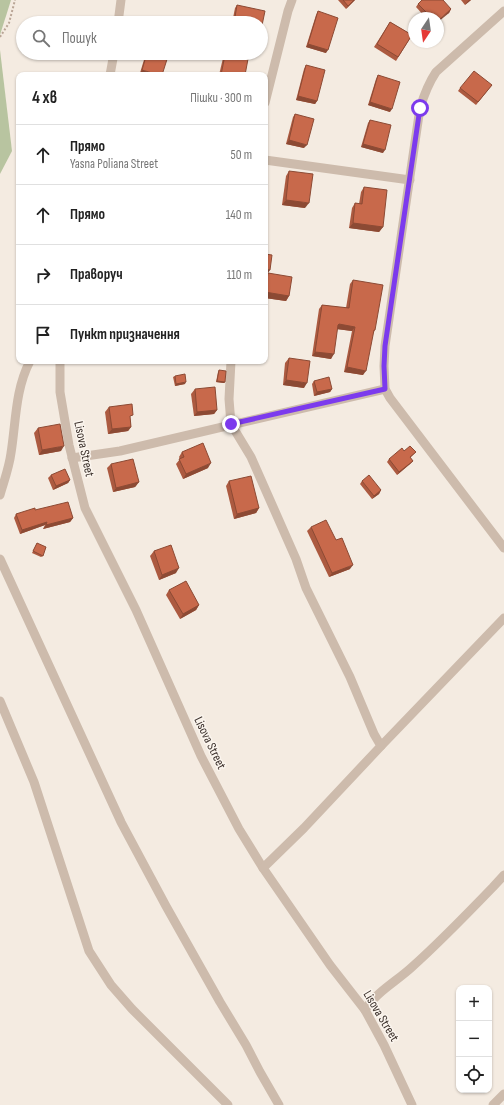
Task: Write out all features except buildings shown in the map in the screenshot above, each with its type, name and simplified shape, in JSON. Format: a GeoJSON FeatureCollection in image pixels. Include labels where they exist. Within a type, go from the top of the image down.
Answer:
{"type":"FeatureCollection","features":[{"type":"Feature","properties":{"kind":"street"},"geometry":{"type":"LineString","coordinates":[[119,16],[121,0]]}},
{"type":"Feature","properties":{"kind":"street"},"geometry":{"type":"LineString","coordinates":[[268,91],[292,0]]}},
{"type":"Feature","properties":{"kind":"street"},"geometry":{"type":"LineString","coordinates":[[504,11],[436,72],[429,82],[420,108],[385,346],[384,366],[385,389],[412,428],[504,548]]}},
{"type":"Feature","properties":{"kind":"street"},"geometry":{"type":"LineString","coordinates":[[111,72],[113,60]]}},
{"type":"Feature","properties":{"kind":"street"},"geometry":{"type":"LineString","coordinates":[[268,160],[410,180]]}},
{"type":"Feature","properties":{"kind":"street"},"geometry":{"type":"LineString","coordinates":[[0,495],[11,455],[18,392],[28,364]]}},
{"type":"Feature","properties":{"kind":"street","name":"Lisova Street"},"geometry":{"type":"LineString","coordinates":[[60,364],[60,392],[72,458],[85,508],[136,610],[201,756],[239,828],[264,868],[326,959],[365,1010],[384,1045],[412,1105]]}},
{"type":"Feature","properties":{"kind":"street"},"geometry":{"type":"LineString","coordinates":[[231,364],[229,399],[231,424],[251,457],[296,559],[306,588],[350,677],[374,734],[382,746]]}},
{"type":"Feature","properties":{"kind":"street"},"geometry":{"type":"LineString","coordinates":[[72,458],[120,451],[385,389]]}},
{"type":"Feature","properties":{"kind":"street"},"geometry":{"type":"LineString","coordinates":[[0,559],[82,734],[100,778],[121,822],[170,913],[279,1105]]}},
{"type":"Feature","properties":{"kind":"street"},"geometry":{"type":"LineString","coordinates":[[264,868],[299,834],[504,618]]}},
{"type":"Feature","properties":{"kind":"street"},"geometry":{"type":"LineString","coordinates":[[0,701],[34,782],[89,951],[111,985],[132,1009],[228,1105]]}},
{"type":"Feature","properties":{"kind":"street"},"geometry":{"type":"LineString","coordinates":[[365,1010],[370,1002],[425,956],[494,887],[504,875]]}},
{"type":"Feature","properties":{"kind":"street"},"geometry":{"type":"LineString","coordinates":[[493,1105],[504,1094]]}},
{"type":"Feature","properties":{"kind":"path"},"geometry":{"type":"LineString","coordinates":[[0,37],[8,24],[15,0]]}},
{"type":"Feature","properties":{"kind":"green space"},"geometry":{"type":"Polygon","coordinates":[[[0,0],[11,0],[0,35],[0,0]]]}},
{"type":"Feature","properties":{"kind":"green space"},"geometry":{"type":"Polygon","coordinates":[[[0,50],[12,151],[0,174],[0,50]]]}},
{"type":"Feature","properties":{"kind":"route"},"geometry":{"type":"LineString","coordinates":[[231,424],[385,389],[385,346],[420,108]]}}]}
